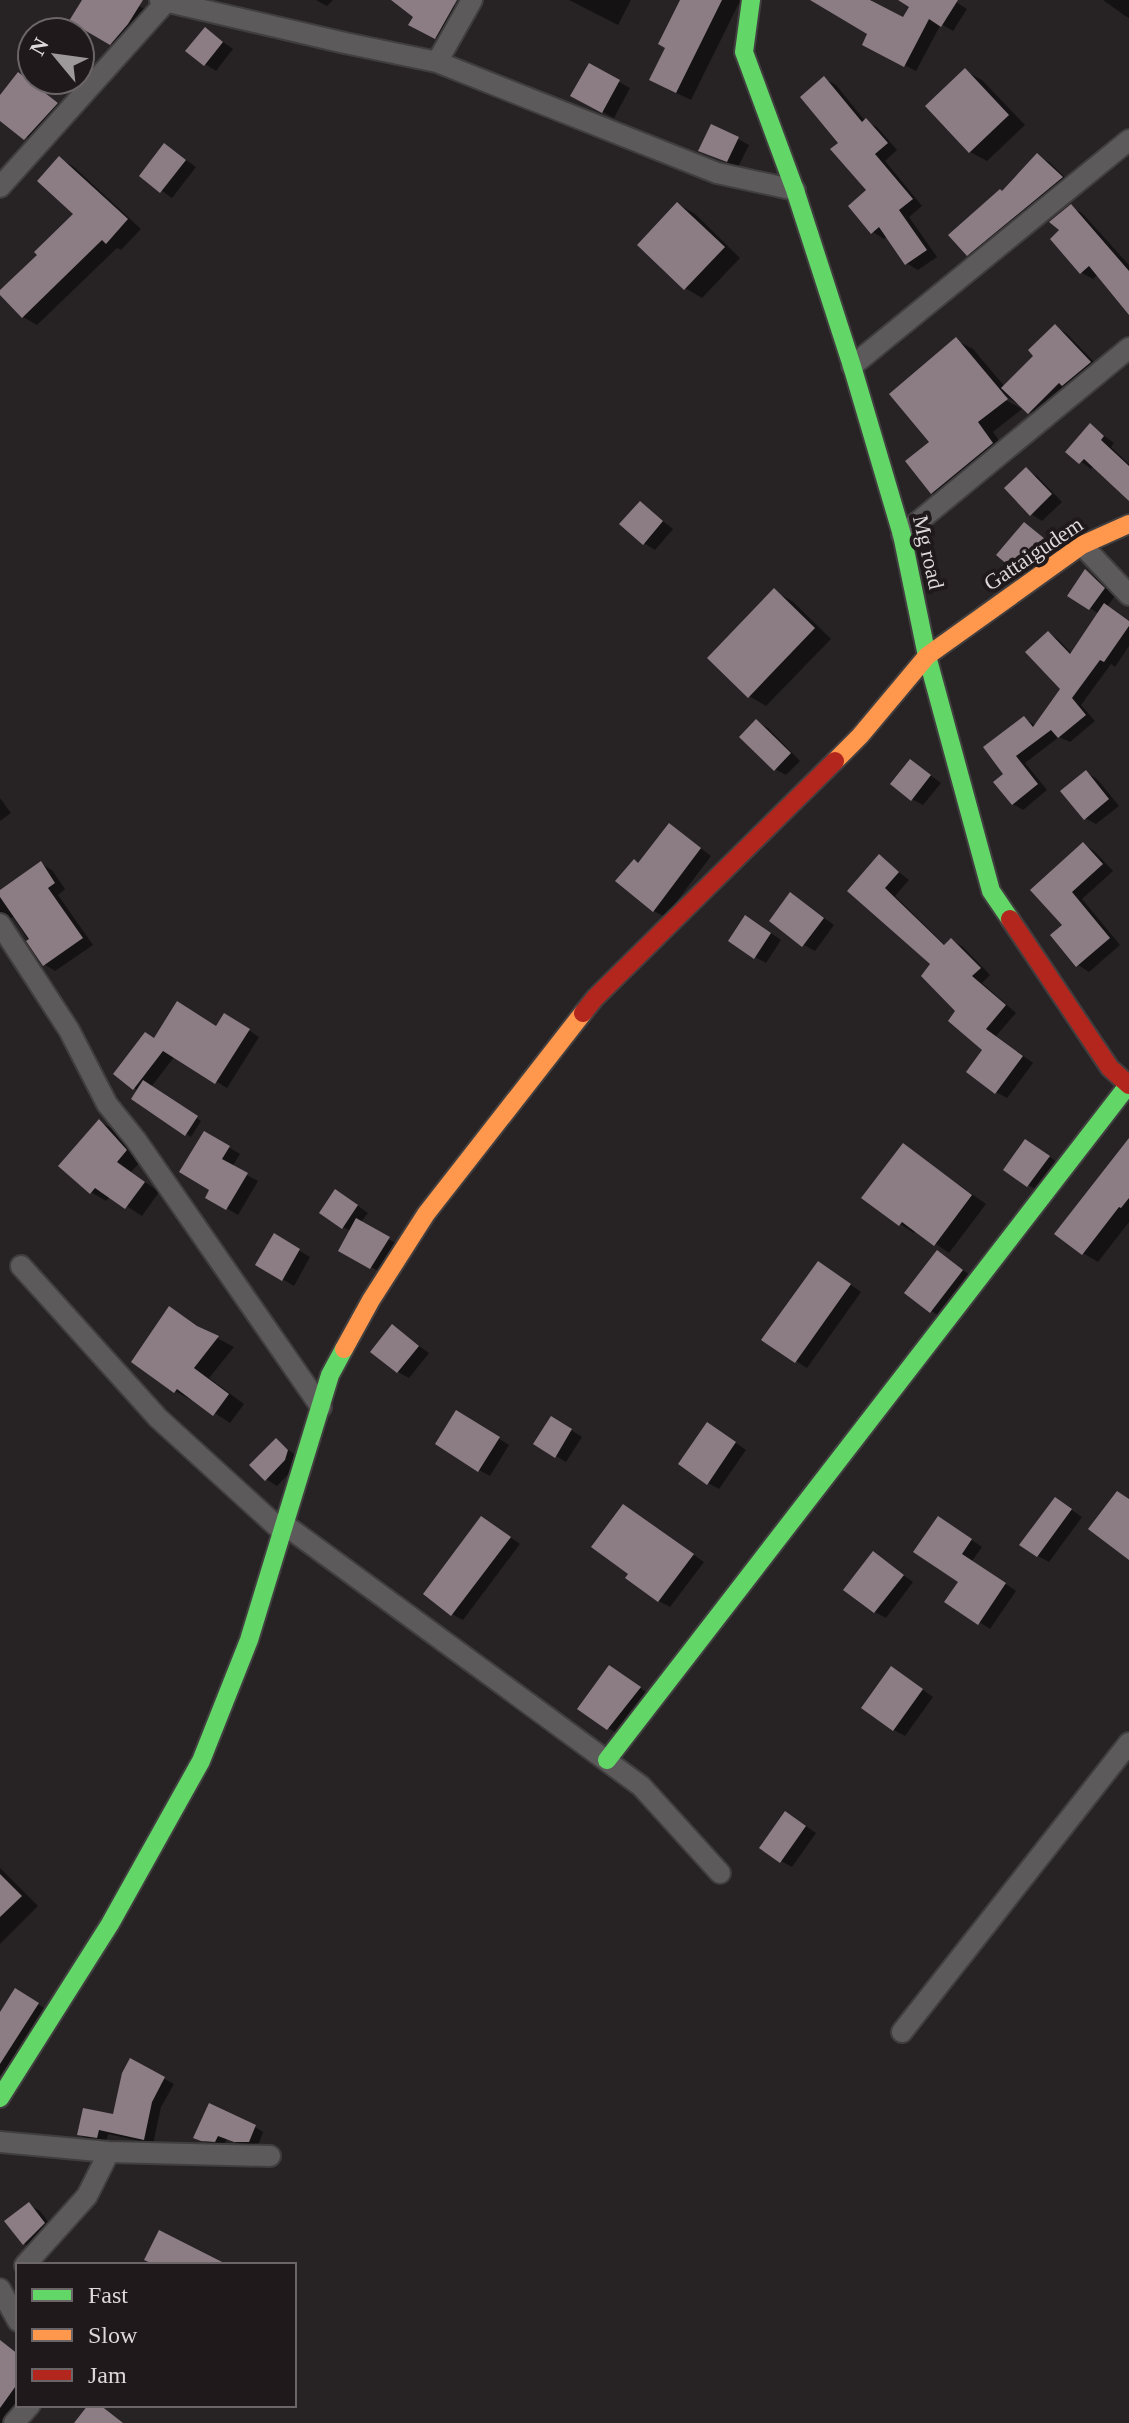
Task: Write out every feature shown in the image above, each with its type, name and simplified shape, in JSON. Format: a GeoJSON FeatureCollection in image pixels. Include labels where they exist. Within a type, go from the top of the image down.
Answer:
{"type":"FeatureCollection","features":[{"type":"Feature","properties":{"kind":"street"},"geometry":{"type":"LineString","coordinates":[[437,62],[472,0]]}},
{"type":"Feature","properties":{"kind":"street","name":"Mg road"},"geometry":{"type":"LineString","coordinates":[[751,0],[744,52],[795,190],[902,535],[927,656],[991,891],[1110,1068],[1129,1084]]}},
{"type":"Feature","properties":{"kind":"street"},"geometry":{"type":"LineString","coordinates":[[0,187],[162,1],[437,62],[717,173],[795,190]]}},
{"type":"Feature","properties":{"kind":"street"},"geometry":{"type":"LineString","coordinates":[[852,366],[1129,140]]}},
{"type":"Feature","properties":{"kind":"street"},"geometry":{"type":"LineString","coordinates":[[902,535],[1129,348]]}},
{"type":"Feature","properties":{"kind":"street","name":"Gattaigudem"},"geometry":{"type":"LineString","coordinates":[[0,2098],[110,1924],[201,1761],[249,1640],[330,1375],[371,1300],[426,1214],[595,998],[860,736],[927,656],[1082,545],[1129,524]]}},
{"type":"Feature","properties":{"kind":"street"},"geometry":{"type":"LineString","coordinates":[[1082,545],[1129,595]]}},
{"type":"Feature","properties":{"kind":"street"},"geometry":{"type":"LineString","coordinates":[[0,924],[69,1030],[107,1104],[136,1140],[321,1407]]}},
{"type":"Feature","properties":{"kind":"street"},"geometry":{"type":"LineString","coordinates":[[607,1760],[1129,1084]]}},
{"type":"Feature","properties":{"kind":"street"},"geometry":{"type":"LineString","coordinates":[[21,1266],[158,1418],[284,1528],[641,1786],[720,1873]]}},
{"type":"Feature","properties":{"kind":"street"},"geometry":{"type":"LineString","coordinates":[[902,2032],[1129,1743]]}},
{"type":"Feature","properties":{"kind":"street"},"geometry":{"type":"LineString","coordinates":[[0,2142],[109,2152],[270,2156]]}},
{"type":"Feature","properties":{"kind":"street"},"geometry":{"type":"LineString","coordinates":[[27,2263],[87,2196],[109,2152]]}},
{"type":"Feature","properties":{"kind":"street"},"geometry":{"type":"LineString","coordinates":[[16,2275],[1,2290],[16,2317]]}},
{"type":"Feature","properties":{"kind":"street"},"geometry":{"type":"LineString","coordinates":[[14,2423],[28,2407]]}},
{"type":"Feature","properties":{"kind":"building"},"geometry":{"type":"Polygon","coordinates":[[[82,0],[143,0],[110,45],[96,37],[96,16],[72,16],[82,0]]]}},
{"type":"Feature","properties":{"kind":"building"},"geometry":{"type":"Polygon","coordinates":[[[391,0],[457,0],[435,39],[408,25],[413,17],[391,0]]]}},
{"type":"Feature","properties":{"kind":"building"},"geometry":{"type":"Polygon","coordinates":[[[680,0],[722,0],[676,93],[649,80],[665,48],[658,44],[680,0]]]}},
{"type":"Feature","properties":{"kind":"building"},"geometry":{"type":"Polygon","coordinates":[[[810,0],[870,0],[903,17],[909,7],[898,0],[958,0],[941,27],[929,19],[904,67],[862,45],[867,34],[810,0]]]}},
{"type":"Feature","properties":{"kind":"building"},"geometry":{"type":"Polygon","coordinates":[[[205,27],[223,42],[204,66],[185,51],[205,27]]]}},
{"type":"Feature","properties":{"kind":"building"},"geometry":{"type":"Polygon","coordinates":[[[589,63],[620,80],[602,113],[570,96],[589,63]]]}},
{"type":"Feature","properties":{"kind":"building"},"geometry":{"type":"Polygon","coordinates":[[[965,68],[1009,115],[969,153],[925,106],[965,68]]]}},
{"type":"Feature","properties":{"kind":"building"},"geometry":{"type":"Polygon","coordinates":[[[16,75],[16,96],[49,96],[58,103],[24,140],[0,121],[0,95],[16,75]]]}},
{"type":"Feature","properties":{"kind":"building"},"geometry":{"type":"Polygon","coordinates":[[[824,76],[862,122],[866,118],[888,143],[875,154],[913,199],[899,210],[927,250],[905,265],[879,227],[871,234],[848,206],[866,190],[830,149],[838,143],[800,97],[824,76]]]}},
{"type":"Feature","properties":{"kind":"building"},"geometry":{"type":"Polygon","coordinates":[[[711,124],[739,137],[727,162],[698,151],[711,124]]]}},
{"type":"Feature","properties":{"kind":"building"},"geometry":{"type":"Polygon","coordinates":[[[164,143],[186,160],[160,193],[139,176],[164,143]]]}},
{"type":"Feature","properties":{"kind":"building"},"geometry":{"type":"Polygon","coordinates":[[[1037,153],[1063,177],[967,256],[948,235],[1000,189],[1002,191],[1037,153]]]}},
{"type":"Feature","properties":{"kind":"building"},"geometry":{"type":"Polygon","coordinates":[[[59,156],[128,219],[106,244],[102,240],[22,318],[0,295],[0,290],[37,255],[34,252],[73,214],[37,181],[59,156]]]}},
{"type":"Feature","properties":{"kind":"building"},"geometry":{"type":"Polygon","coordinates":[[[677,202],[725,247],[684,290],[637,245],[677,202]]]}},
{"type":"Feature","properties":{"kind":"building"},"geometry":{"type":"Polygon","coordinates":[[[1071,204],[1129,271],[1129,315],[1089,266],[1080,274],[1050,239],[1059,230],[1049,222],[1071,204]]]}},
{"type":"Feature","properties":{"kind":"building"},"geometry":{"type":"Polygon","coordinates":[[[1055,324],[1091,362],[1062,386],[1059,383],[1028,414],[1001,388],[1033,356],[1028,350],[1055,324]]]}},
{"type":"Feature","properties":{"kind":"building"},"geometry":{"type":"Polygon","coordinates":[[[956,337],[1008,399],[978,422],[993,443],[931,494],[905,461],[929,442],[889,394],[956,337]]]}},
{"type":"Feature","properties":{"kind":"building"},"geometry":{"type":"Polygon","coordinates":[[[1090,423],[1104,436],[1101,440],[1129,466],[1129,501],[1084,459],[1079,464],[1065,452],[1090,423]]]}},
{"type":"Feature","properties":{"kind":"building"},"geometry":{"type":"Polygon","coordinates":[[[1026,467],[1052,494],[1030,516],[1004,488],[1026,467]]]}},
{"type":"Feature","properties":{"kind":"building"},"geometry":{"type":"Polygon","coordinates":[[[640,501],[663,521],[643,545],[619,524],[640,501]]]}},
{"type":"Feature","properties":{"kind":"building"},"geometry":{"type":"Polygon","coordinates":[[[1024,522],[1050,543],[1015,571],[996,555],[1024,522]]]}},
{"type":"Feature","properties":{"kind":"building"},"geometry":{"type":"Polygon","coordinates":[[[1085,569],[1105,588],[1089,610],[1067,596],[1085,569]]]}},
{"type":"Feature","properties":{"kind":"building"},"geometry":{"type":"Polygon","coordinates":[[[774,588],[815,628],[748,698],[707,658],[774,588]]]}},
{"type":"Feature","properties":{"kind":"building"},"geometry":{"type":"Polygon","coordinates":[[[1104,603],[1129,621],[1129,626],[1104,662],[1100,660],[1072,698],[1086,715],[1058,738],[1051,730],[1016,756],[1038,784],[1012,805],[993,782],[1003,774],[983,747],[1024,716],[1033,727],[1060,689],[1025,652],[1048,631],[1070,654],[1104,603]]]}},
{"type":"Feature","properties":{"kind":"building"},"geometry":{"type":"Polygon","coordinates":[[[756,719],[791,753],[774,771],[739,737],[756,719]]]}},
{"type":"Feature","properties":{"kind":"building"},"geometry":{"type":"Polygon","coordinates":[[[910,759],[931,775],[911,801],[890,784],[910,759]]]}},
{"type":"Feature","properties":{"kind":"building"},"geometry":{"type":"Polygon","coordinates":[[[1086,770],[1109,799],[1084,820],[1060,791],[1086,770]]]}},
{"type":"Feature","properties":{"kind":"building"},"geometry":{"type":"Polygon","coordinates":[[[669,823],[701,848],[653,912],[615,881],[634,859],[638,863],[669,823]]]}},
{"type":"Feature","properties":{"kind":"building"},"geometry":{"type":"Polygon","coordinates":[[[1083,842],[1103,864],[1072,892],[1110,938],[1076,967],[1050,935],[1062,925],[1030,890],[1083,842]]]}},
{"type":"Feature","properties":{"kind":"building"},"geometry":{"type":"Polygon","coordinates":[[[879,854],[899,872],[885,888],[944,945],[951,938],[981,968],[972,976],[1006,1005],[986,1029],[1023,1056],[995,1094],[966,1072],[982,1050],[948,1021],[955,1011],[921,976],[930,964],[847,891],[879,854]]]}},
{"type":"Feature","properties":{"kind":"building"},"geometry":{"type":"Polygon","coordinates":[[[41,861],[55,883],[48,888],[83,938],[43,966],[0,897],[0,890],[41,861]]]}},
{"type":"Feature","properties":{"kind":"building"},"geometry":{"type":"Polygon","coordinates":[[[790,892],[824,918],[802,947],[769,921],[790,892]]]}},
{"type":"Feature","properties":{"kind":"building"},"geometry":{"type":"Polygon","coordinates":[[[745,915],[771,933],[754,959],[728,941],[745,915]]]}},
{"type":"Feature","properties":{"kind":"building"},"geometry":{"type":"Polygon","coordinates":[[[177,1001],[216,1026],[224,1013],[250,1029],[215,1084],[163,1051],[133,1090],[113,1074],[145,1032],[154,1038],[177,1001]]]}},
{"type":"Feature","properties":{"kind":"building"},"geometry":{"type":"Polygon","coordinates":[[[143,1080],[198,1116],[185,1136],[131,1099],[143,1080]]]}},
{"type":"Feature","properties":{"kind":"building"},"geometry":{"type":"Polygon","coordinates":[[[99,1119],[127,1150],[117,1162],[145,1182],[125,1209],[95,1188],[90,1194],[58,1166],[99,1119]]]}},
{"type":"Feature","properties":{"kind":"building"},"geometry":{"type":"Polygon","coordinates":[[[204,1131],[230,1146],[222,1159],[248,1173],[226,1210],[205,1198],[209,1190],[179,1172],[204,1131]]]}},
{"type":"Feature","properties":{"kind":"building"},"geometry":{"type":"Polygon","coordinates":[[[1129,1138],[1129,1198],[1082,1255],[1054,1234],[1129,1138]]]}},
{"type":"Feature","properties":{"kind":"building"},"geometry":{"type":"Polygon","coordinates":[[[1025,1139],[1050,1156],[1027,1187],[1003,1170],[1025,1139]]]}},
{"type":"Feature","properties":{"kind":"building"},"geometry":{"type":"Polygon","coordinates":[[[903,1143],[972,1195],[934,1246],[902,1222],[899,1226],[861,1198],[903,1143]]]}},
{"type":"Feature","properties":{"kind":"building"},"geometry":{"type":"Polygon","coordinates":[[[335,1189],[358,1205],[342,1229],[319,1213],[335,1189]]]}},
{"type":"Feature","properties":{"kind":"building"},"geometry":{"type":"Polygon","coordinates":[[[356,1218],[390,1237],[370,1269],[338,1251],[356,1218]]]}},
{"type":"Feature","properties":{"kind":"building"},"geometry":{"type":"Polygon","coordinates":[[[274,1233],[300,1249],[282,1281],[255,1265],[274,1233]]]}},
{"type":"Feature","properties":{"kind":"building"},"geometry":{"type":"Polygon","coordinates":[[[937,1250],[963,1270],[930,1313],[904,1293],[937,1250]]]}},
{"type":"Feature","properties":{"kind":"building"},"geometry":{"type":"Polygon","coordinates":[[[818,1261],[851,1284],[795,1363],[761,1340],[818,1261]]]}},
{"type":"Feature","properties":{"kind":"building"},"geometry":{"type":"Polygon","coordinates":[[[169,1306],[197,1326],[219,1336],[194,1368],[229,1394],[213,1416],[177,1389],[174,1393],[131,1362],[169,1306]]]}},
{"type":"Feature","properties":{"kind":"building"},"geometry":{"type":"Polygon","coordinates":[[[392,1324],[419,1346],[397,1373],[370,1352],[392,1324]]]}},
{"type":"Feature","properties":{"kind":"building"},"geometry":{"type":"Polygon","coordinates":[[[456,1410],[500,1437],[478,1472],[435,1444],[456,1410]]]}},
{"type":"Feature","properties":{"kind":"building"},"geometry":{"type":"Polygon","coordinates":[[[551,1416],[572,1429],[555,1458],[533,1444],[551,1416]]]}},
{"type":"Feature","properties":{"kind":"building"},"geometry":{"type":"Polygon","coordinates":[[[707,1422],[736,1442],[707,1485],[678,1464],[707,1422]]]}},
{"type":"Feature","properties":{"kind":"building"},"geometry":{"type":"Polygon","coordinates":[[[276,1438],[288,1450],[285,1460],[265,1481],[249,1465],[276,1438]]]}},
{"type":"Feature","properties":{"kind":"building"},"geometry":{"type":"Polygon","coordinates":[[[1117,1491],[1129,1499],[1129,1560],[1088,1529],[1117,1491]]]}},
{"type":"Feature","properties":{"kind":"building"},"geometry":{"type":"Polygon","coordinates":[[[1055,1497],[1072,1509],[1037,1557],[1019,1545],[1055,1497]]]}},
{"type":"Feature","properties":{"kind":"building"},"geometry":{"type":"Polygon","coordinates":[[[623,1504],[694,1554],[658,1602],[625,1578],[628,1574],[591,1547],[623,1504]]]}},
{"type":"Feature","properties":{"kind":"building"},"geometry":{"type":"Polygon","coordinates":[[[481,1516],[511,1537],[451,1616],[423,1594],[481,1516]]]}},
{"type":"Feature","properties":{"kind":"building"},"geometry":{"type":"Polygon","coordinates":[[[938,1516],[972,1539],[962,1554],[1006,1583],[978,1625],[944,1602],[958,1582],[913,1552],[938,1516]]]}},
{"type":"Feature","properties":{"kind":"building"},"geometry":{"type":"Polygon","coordinates":[[[873,1551],[904,1575],[874,1613],[843,1590],[873,1551]]]}},
{"type":"Feature","properties":{"kind":"building"},"geometry":{"type":"Polygon","coordinates":[[[609,1665],[641,1687],[607,1730],[577,1709],[609,1665]]]}},
{"type":"Feature","properties":{"kind":"building"},"geometry":{"type":"Polygon","coordinates":[[[891,1666],[923,1689],[893,1731],[861,1708],[891,1666]]]}},
{"type":"Feature","properties":{"kind":"building"},"geometry":{"type":"Polygon","coordinates":[[[785,1811],[806,1826],[780,1863],[759,1848],[785,1811]]]}},
{"type":"Feature","properties":{"kind":"building"},"geometry":{"type":"Polygon","coordinates":[[[0,1874],[22,1896],[0,1917],[0,1874]]]}},
{"type":"Feature","properties":{"kind":"building"},"geometry":{"type":"Polygon","coordinates":[[[15,1988],[39,2003],[0,2064],[0,2012],[15,1988]]]}},
{"type":"Feature","properties":{"kind":"building"},"geometry":{"type":"Polygon","coordinates":[[[130,2058],[165,2077],[152,2102],[144,2140],[99,2130],[97,2138],[77,2135],[83,2108],[113,2114],[122,2073],[130,2058]]]}},
{"type":"Feature","properties":{"kind":"building"},"geometry":{"type":"Polygon","coordinates":[[[209,2103],[256,2125],[249,2142],[234,2142],[218,2136],[215,2142],[193,2138],[209,2103]]]}},
{"type":"Feature","properties":{"kind":"building"},"geometry":{"type":"Polygon","coordinates":[[[29,2202],[45,2223],[23,2245],[4,2221],[29,2202]]]}},
{"type":"Feature","properties":{"kind":"building"},"geometry":{"type":"Polygon","coordinates":[[[159,2230],[224,2263],[151,2263],[144,2260],[159,2230]]]}},
{"type":"Feature","properties":{"kind":"building"},"geometry":{"type":"Polygon","coordinates":[[[0,2340],[16,2352],[16,2386],[0,2408],[0,2340]]]}},
{"type":"Feature","properties":{"kind":"building"},"geometry":{"type":"Polygon","coordinates":[[[86,2407],[103,2407],[123,2423],[74,2423],[86,2407]]]}},
{"type":"Feature","properties":{"kind":"traffic: fast"},"geometry":{"type":"LineString","coordinates":[[751,0],[744,52],[795,190],[852,366],[902,535],[927,656],[991,891],[1010,919]]}},
{"type":"Feature","properties":{"kind":"traffic: fast"},"geometry":{"type":"LineString","coordinates":[[607,1760],[1129,1084]]}},
{"type":"Feature","properties":{"kind":"traffic: fast"},"geometry":{"type":"LineString","coordinates":[[0,2098],[110,1924],[201,1761],[249,1640],[330,1375],[344,1349]]}},
{"type":"Feature","properties":{"kind":"traffic: slow"},"geometry":{"type":"LineString","coordinates":[[835,761],[927,656],[1082,545],[1129,524]]}},
{"type":"Feature","properties":{"kind":"traffic: slow"},"geometry":{"type":"LineString","coordinates":[[344,1349],[426,1214],[583,1013]]}},
{"type":"Feature","properties":{"kind":"traffic: jam"},"geometry":{"type":"LineString","coordinates":[[583,1013],[835,761]]}},
{"type":"Feature","properties":{"kind":"traffic: jam"},"geometry":{"type":"LineString","coordinates":[[1010,919],[1110,1068],[1129,1085]]}}]}
